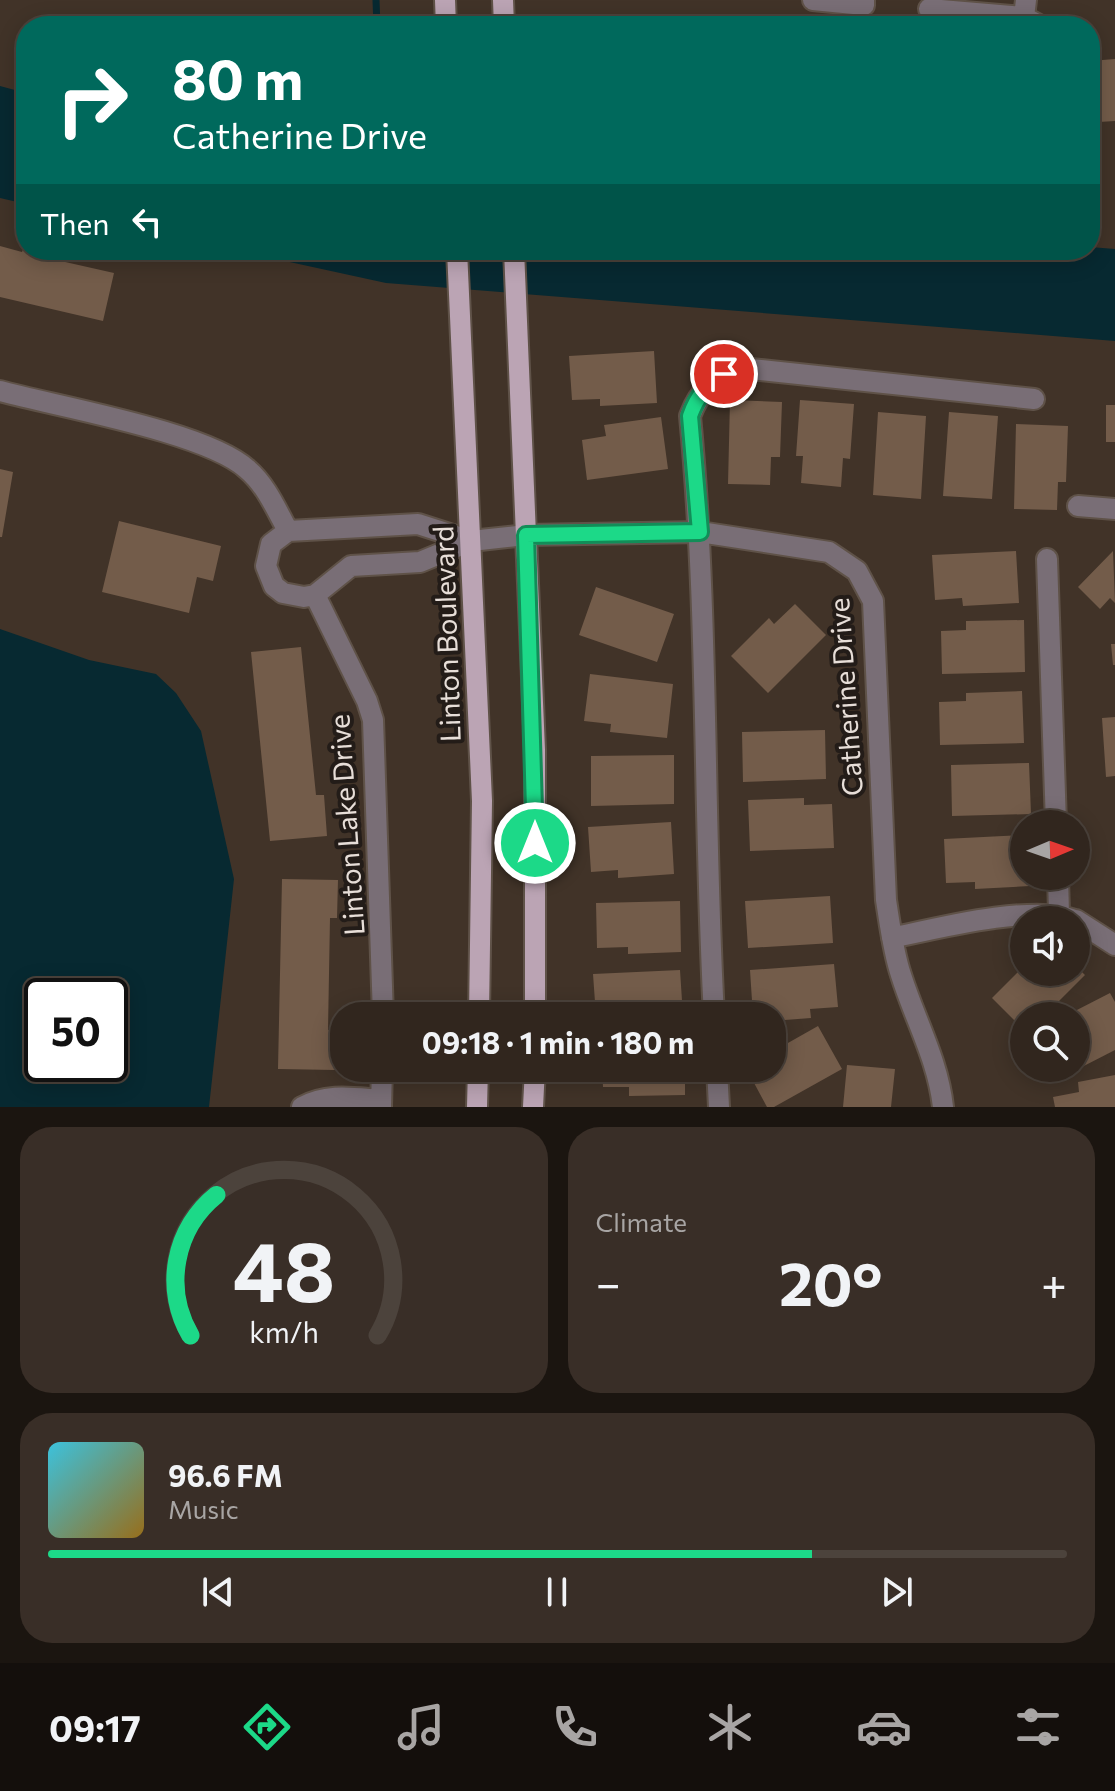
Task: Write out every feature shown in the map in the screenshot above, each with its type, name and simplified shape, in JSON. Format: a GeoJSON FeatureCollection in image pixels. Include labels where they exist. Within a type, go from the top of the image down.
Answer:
{"type":"FeatureCollection","features":[{"type":"Feature","properties":{"kind":"main road","name":"Linton Boulevard"},"geometry":{"type":"LineString","coordinates":[[458,260],[482,801],[479,1002]]}},
{"type":"Feature","properties":{"kind":"main road"},"geometry":{"type":"LineString","coordinates":[[515,260],[535,750],[535,1002]]}},
{"type":"Feature","properties":{"kind":"main road"},"geometry":{"type":"LineString","coordinates":[[477,1107],[478,1082]]}},
{"type":"Feature","properties":{"kind":"main road"},"geometry":{"type":"LineString","coordinates":[[533,1107],[534,1082]]}},
{"type":"Feature","properties":{"kind":"street"},"geometry":{"type":"LineString","coordinates":[[813,0],[864,5],[864,0]]}},
{"type":"Feature","properties":{"kind":"street"},"geometry":{"type":"LineString","coordinates":[[929,12],[962,16]]}},
{"type":"Feature","properties":{"kind":"street"},"geometry":{"type":"LineString","coordinates":[[713,1002],[707,884],[700,532],[690,416],[697,399],[708,384],[742,368],[1034,399]]}},
{"type":"Feature","properties":{"kind":"street"},"geometry":{"type":"LineString","coordinates":[[0,391],[217,449],[249,470],[261,484],[288,531]]}},
{"type":"Feature","properties":{"kind":"street"},"geometry":{"type":"LineString","coordinates":[[1078,506],[1115,509]]}},
{"type":"Feature","properties":{"kind":"street"},"geometry":{"type":"LineString","coordinates":[[418,524],[471,541],[420,562],[351,566],[315,595],[293,597],[283,593],[269,576],[266,566],[271,544],[288,531],[418,524]]}},
{"type":"Feature","properties":{"kind":"street","name":"Catherine Drive"},"geometry":{"type":"LineString","coordinates":[[471,541],[526,535],[700,532],[829,552],[850,565],[867,585],[873,601],[886,900],[901,975],[928,1044],[943,1107]]}},
{"type":"Feature","properties":{"kind":"street"},"geometry":{"type":"LineString","coordinates":[[1047,559],[1056,810]]}},
{"type":"Feature","properties":{"kind":"street","name":"Linton Lake Drive"},"geometry":{"type":"LineString","coordinates":[[315,595],[367,701],[373,720],[383,1002]]}},
{"type":"Feature","properties":{"kind":"street"},"geometry":{"type":"LineString","coordinates":[[892,938],[960,923],[1010,921]]}},
{"type":"Feature","properties":{"kind":"street"},"geometry":{"type":"LineString","coordinates":[[1090,930],[1115,945]]}},
{"type":"Feature","properties":{"kind":"street"},"geometry":{"type":"LineString","coordinates":[[302,1107],[317,1099],[335,1096],[381,1103],[382,1082]]}},
{"type":"Feature","properties":{"kind":"street"},"geometry":{"type":"LineString","coordinates":[[718,1082],[719,1107]]}},
{"type":"Feature","properties":{"kind":"water"},"geometry":{"type":"Polygon","coordinates":[[[0,86],[16,90],[16,202],[0,198],[0,86]]]}},
{"type":"Feature","properties":{"kind":"water"},"geometry":{"type":"Polygon","coordinates":[[[1100,248],[1115,249],[1115,341],[386,283],[281,260],[1100,260],[1100,248]]]}},
{"type":"Feature","properties":{"kind":"water"},"geometry":{"type":"Polygon","coordinates":[[[0,629],[89,660],[156,674],[176,693],[201,731],[234,879],[209,1107],[0,1107],[0,629]]]}},
{"type":"Feature","properties":{"kind":"building"},"geometry":{"type":"Polygon","coordinates":[[[1115,59],[1115,121],[1100,122],[1100,60],[1115,59]]]}},
{"type":"Feature","properties":{"kind":"building"},"geometry":{"type":"Polygon","coordinates":[[[0,246],[16,250],[16,260],[56,260],[114,273],[103,321],[0,297],[0,246]]]}},
{"type":"Feature","properties":{"kind":"building"},"geometry":{"type":"Polygon","coordinates":[[[654,351],[657,403],[600,406],[600,399],[572,400],[569,356],[654,351]]]}},
{"type":"Feature","properties":{"kind":"building"},"geometry":{"type":"Polygon","coordinates":[[[730,400],[782,402],[780,457],[771,457],[770,485],[728,484],[730,400]]]}},
{"type":"Feature","properties":{"kind":"building"},"geometry":{"type":"Polygon","coordinates":[[[800,400],[854,404],[850,459],[843,458],[841,487],[801,483],[803,456],[796,456],[800,400]]]}},
{"type":"Feature","properties":{"kind":"building"},"geometry":{"type":"Polygon","coordinates":[[[1106,405],[1115,405],[1115,442],[1106,442],[1106,405]]]}},
{"type":"Feature","properties":{"kind":"building"},"geometry":{"type":"Polygon","coordinates":[[[878,412],[926,416],[921,499],[873,495],[878,412]]]}},
{"type":"Feature","properties":{"kind":"building"},"geometry":{"type":"Polygon","coordinates":[[[949,412],[998,416],[992,499],[943,496],[949,412]]]}},
{"type":"Feature","properties":{"kind":"building"},"geometry":{"type":"Polygon","coordinates":[[[661,417],[668,469],[587,480],[582,440],[606,436],[604,425],[661,417]]]}},
{"type":"Feature","properties":{"kind":"building"},"geometry":{"type":"Polygon","coordinates":[[[1016,424],[1068,426],[1066,482],[1058,482],[1057,510],[1014,509],[1016,424]]]}},
{"type":"Feature","properties":{"kind":"building"},"geometry":{"type":"Polygon","coordinates":[[[0,469],[13,472],[2,537],[0,537],[0,469]]]}},
{"type":"Feature","properties":{"kind":"building"},"geometry":{"type":"Polygon","coordinates":[[[119,521],[221,546],[213,581],[197,577],[189,613],[102,592],[119,521]]]}},
{"type":"Feature","properties":{"kind":"building"},"geometry":{"type":"Polygon","coordinates":[[[1016,551],[1019,603],[963,606],[962,598],[935,600],[932,555],[1016,551]]]}},
{"type":"Feature","properties":{"kind":"building"},"geometry":{"type":"Polygon","coordinates":[[[1113,551],[1115,603],[1110,598],[1100,609],[1078,587],[1113,551]]]}},
{"type":"Feature","properties":{"kind":"building"},"geometry":{"type":"Polygon","coordinates":[[[596,587],[674,614],[657,662],[579,635],[596,587]]]}},
{"type":"Feature","properties":{"kind":"building"},"geometry":{"type":"Polygon","coordinates":[[[795,604],[826,635],[768,693],[731,656],[769,618],[774,624],[795,604]]]}},
{"type":"Feature","properties":{"kind":"building"},"geometry":{"type":"Polygon","coordinates":[[[1024,620],[1025,672],[942,674],[941,631],[966,630],[966,621],[1024,620]]]}},
{"type":"Feature","properties":{"kind":"building"},"geometry":{"type":"Polygon","coordinates":[[[1111,644],[1115,644],[1115,665],[1113,665],[1111,644]]]}},
{"type":"Feature","properties":{"kind":"building"},"geometry":{"type":"Polygon","coordinates":[[[301,647],[316,795],[324,795],[327,836],[270,841],[251,652],[301,647]]]}},
{"type":"Feature","properties":{"kind":"building"},"geometry":{"type":"Polygon","coordinates":[[[590,674],[673,684],[667,738],[610,732],[611,724],[584,721],[590,674]]]}},
{"type":"Feature","properties":{"kind":"building"},"geometry":{"type":"Polygon","coordinates":[[[1022,691],[1024,743],[940,745],[939,702],[966,701],[966,693],[1022,691]]]}},
{"type":"Feature","properties":{"kind":"building"},"geometry":{"type":"Polygon","coordinates":[[[1115,717],[1115,776],[1106,777],[1102,718],[1115,717]]]}},
{"type":"Feature","properties":{"kind":"building"},"geometry":{"type":"Polygon","coordinates":[[[825,730],[826,779],[743,782],[742,732],[825,730]]]}},
{"type":"Feature","properties":{"kind":"building"},"geometry":{"type":"Polygon","coordinates":[[[674,755],[674,804],[591,806],[591,756],[674,755]]]}},
{"type":"Feature","properties":{"kind":"building"},"geometry":{"type":"Polygon","coordinates":[[[1029,763],[1031,810],[1010,810],[1010,815],[952,816],[951,765],[1029,763]]]}},
{"type":"Feature","properties":{"kind":"building"},"geometry":{"type":"Polygon","coordinates":[[[804,798],[804,805],[832,804],[834,848],[750,851],[748,800],[804,798]]]}},
{"type":"Feature","properties":{"kind":"building"},"geometry":{"type":"Polygon","coordinates":[[[671,822],[674,874],[618,878],[618,870],[591,872],[588,827],[671,822]]]}},
{"type":"Feature","properties":{"kind":"building"},"geometry":{"type":"Polygon","coordinates":[[[1010,836],[1010,887],[975,889],[975,882],[946,883],[944,839],[1010,836]]]}},
{"type":"Feature","properties":{"kind":"building"},"geometry":{"type":"Polygon","coordinates":[[[282,879],[338,880],[337,918],[330,918],[330,1070],[278,1069],[282,879]]]}},
{"type":"Feature","properties":{"kind":"building"},"geometry":{"type":"Polygon","coordinates":[[[830,896],[833,943],[748,948],[745,901],[830,896]]]}},
{"type":"Feature","properties":{"kind":"building"},"geometry":{"type":"Polygon","coordinates":[[[680,901],[681,952],[628,954],[628,947],[597,948],[596,903],[680,901]]]}},
{"type":"Feature","properties":{"kind":"building"},"geometry":{"type":"Polygon","coordinates":[[[834,964],[838,1007],[810,1009],[811,1018],[786,1020],[786,1002],[752,1002],[750,970],[834,964]]]}},
{"type":"Feature","properties":{"kind":"building"},"geometry":{"type":"Polygon","coordinates":[[[680,970],[682,1002],[595,1002],[593,974],[680,970]]]}},
{"type":"Feature","properties":{"kind":"building"},"geometry":{"type":"Polygon","coordinates":[[[1010,980],[1010,986],[1074,986],[1058,1002],[1010,1002],[1010,1016],[992,998],[1010,980]]]}},
{"type":"Feature","properties":{"kind":"building"},"geometry":{"type":"Polygon","coordinates":[[[1110,993],[1115,1002],[1115,1050],[1090,1063],[1090,1003],[1110,993]]]}},
{"type":"Feature","properties":{"kind":"building"},"geometry":{"type":"Polygon","coordinates":[[[818,1026],[842,1069],[774,1107],[767,1107],[754,1082],[786,1082],[786,1044],[818,1026]]]}},
{"type":"Feature","properties":{"kind":"building"},"geometry":{"type":"Polygon","coordinates":[[[847,1065],[895,1069],[891,1107],[843,1107],[847,1065]]]}},
{"type":"Feature","properties":{"kind":"building"},"geometry":{"type":"Polygon","coordinates":[[[1115,1075],[1115,1107],[1055,1107],[1053,1097],[1079,1092],[1078,1082],[1115,1075]]]}},
{"type":"Feature","properties":{"kind":"building"},"geometry":{"type":"Polygon","coordinates":[[[603,1082],[685,1082],[685,1095],[629,1096],[629,1087],[603,1087],[603,1082]]]}},
{"type":"Feature","properties":{"kind":"waterway"},"geometry":{"type":"LineString","coordinates":[[376,0],[377,16]]}},
{"type":"Feature","properties":{"kind":"route"},"geometry":{"type":"LineString","coordinates":[[535,843],[535,750],[526,535],[700,532],[690,416],[708,384],[724,374]]}}]}
